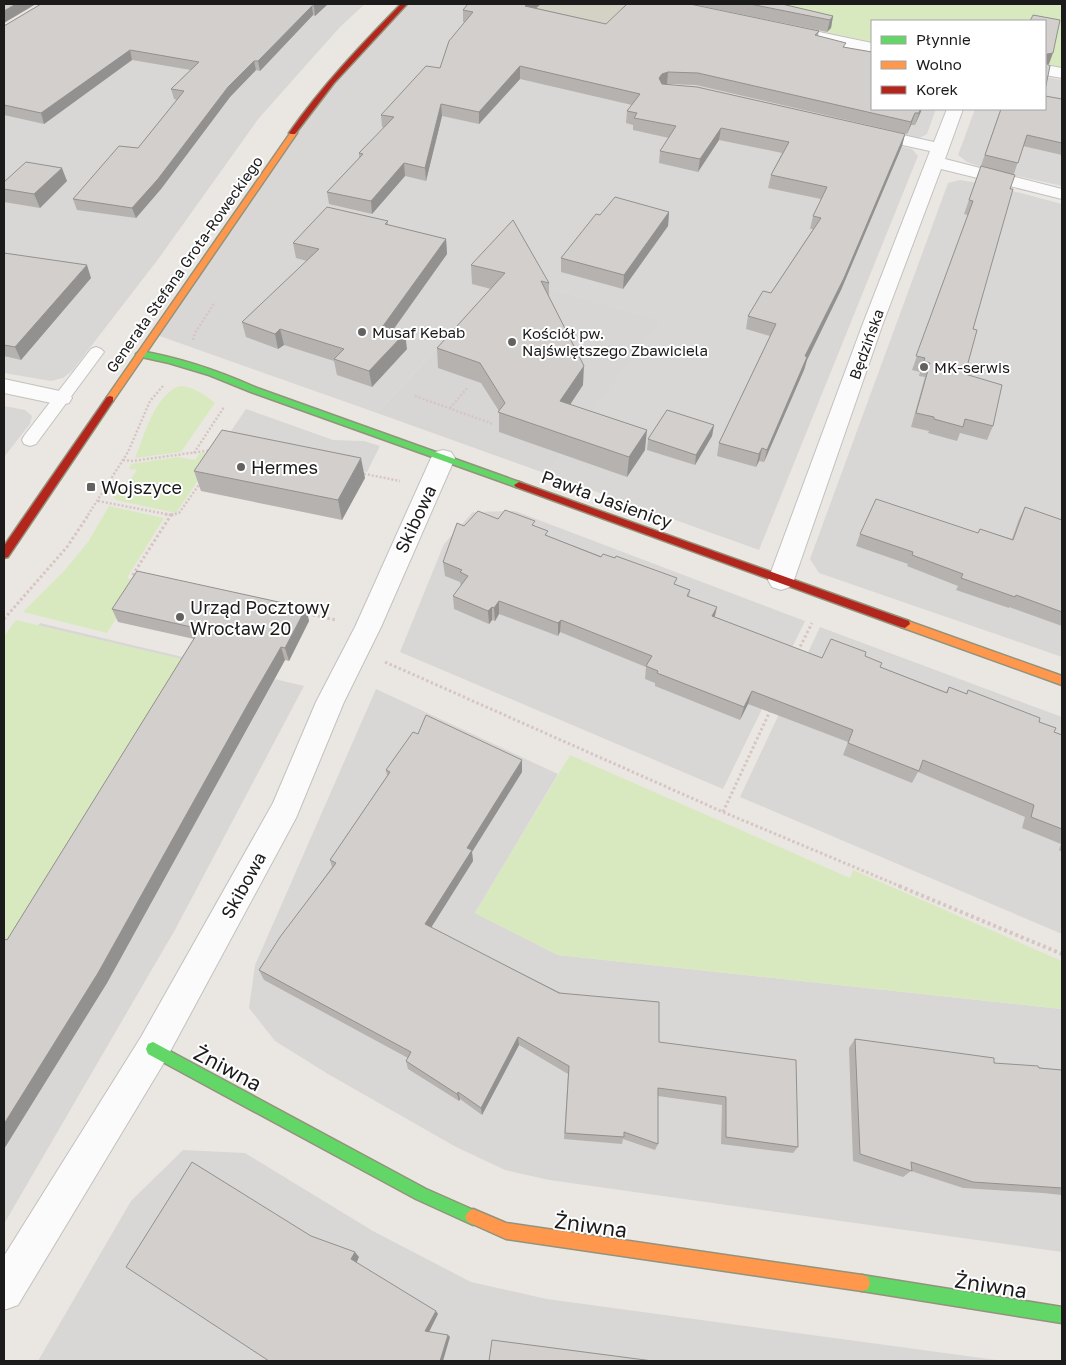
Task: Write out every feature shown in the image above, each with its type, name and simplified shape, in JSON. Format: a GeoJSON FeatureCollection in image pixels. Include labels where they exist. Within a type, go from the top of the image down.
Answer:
{"type":"FeatureCollection","features":[{"type":"Feature","properties":{"kind":"street","name":"Generała Stefana Grota-Roweckiego"},"geometry":{"type":"LineString","coordinates":[[4,554],[306,113],[363,46],[404,4]]}},
{"type":"Feature","properties":{"kind":"street"},"geometry":{"type":"LineString","coordinates":[[786,30],[871,48]]}},
{"type":"Feature","properties":{"kind":"street"},"geometry":{"type":"LineString","coordinates":[[1046,70],[1062,73]]}},
{"type":"Feature","properties":{"kind":"street","name":"Będzińska"},"geometry":{"type":"LineString","coordinates":[[781,580],[936,155],[955,110]]}},
{"type":"Feature","properties":{"kind":"street"},"geometry":{"type":"LineString","coordinates":[[847,127],[1062,194]]}},
{"type":"Feature","properties":{"kind":"street","name":"Pawła Jasienicy"},"geometry":{"type":"LineString","coordinates":[[140,354],[175,359],[221,375],[254,390],[1062,681]]}},
{"type":"Feature","properties":{"kind":"street"},"geometry":{"type":"LineString","coordinates":[[4,386],[61,398]]}},
{"type":"Feature","properties":{"kind":"street","name":"Skibowa"},"geometry":{"type":"LineString","coordinates":[[4,1291],[153,1049],[285,809],[330,702],[362,639],[443,458]]}},
{"type":"Feature","properties":{"kind":"street","name":"Żniwna"},"geometry":{"type":"LineString","coordinates":[[153,1049],[421,1194],[506,1231],[869,1284],[1062,1316]]}},
{"type":"Feature","properties":{"kind":"lane"},"geometry":{"type":"LineString","coordinates":[[30,440],[96,352]]}},
{"type":"Feature","properties":{"kind":"path"},"geometry":{"type":"LineString","coordinates":[[194,343],[195,333],[219,295]]}},
{"type":"Feature","properties":{"kind":"path"},"geometry":{"type":"LineString","coordinates":[[4,619],[67,547],[123,460],[150,401],[166,384]]}},
{"type":"Feature","properties":{"kind":"path"},"geometry":{"type":"LineString","coordinates":[[450,408],[468,387]]}},
{"type":"Feature","properties":{"kind":"path"},"geometry":{"type":"LineString","coordinates":[[415,396],[492,424]]}},
{"type":"Feature","properties":{"kind":"path"},"geometry":{"type":"LineString","coordinates":[[194,452],[227,403]]}},
{"type":"Feature","properties":{"kind":"path"},"geometry":{"type":"LineString","coordinates":[[123,460],[133,462],[216,449]]}},
{"type":"Feature","properties":{"kind":"path"},"geometry":{"type":"LineString","coordinates":[[358,472],[406,483]]}},
{"type":"Feature","properties":{"kind":"path"},"geometry":{"type":"LineString","coordinates":[[98,501],[171,515],[179,513],[203,480]]}},
{"type":"Feature","properties":{"kind":"path"},"geometry":{"type":"LineString","coordinates":[[142,578],[132,576],[171,515]]}},
{"type":"Feature","properties":{"kind":"path"},"geometry":{"type":"LineString","coordinates":[[798,652],[824,595]]}},
{"type":"Feature","properties":{"kind":"path"},"geometry":{"type":"LineString","coordinates":[[295,611],[362,639],[377,658],[723,812],[1062,954]]}},
{"type":"Feature","properties":{"kind":"path"},"geometry":{"type":"LineString","coordinates":[[723,812],[773,706]]}},
{"type":"Feature","properties":{"kind":"shaded area"},"geometry":{"type":"Polygon","coordinates":[[[63,4],[365,4],[340,27],[259,118],[159,258],[72,371],[63,378],[51,381],[4,373],[4,40],[63,4]]]}},
{"type":"Feature","properties":{"kind":"shaded area"},"geometry":{"type":"Polygon","coordinates":[[[405,4],[641,4],[871,110],[936,110],[927,134],[918,139],[647,77],[694,96],[912,149],[918,156],[759,550],[547,474],[659,320],[504,275],[377,413],[154,334],[332,81],[405,4]]]}},
{"type":"Feature","properties":{"kind":"shaded area"},"geometry":{"type":"Polygon","coordinates":[[[521,4],[628,4],[600,30],[521,4]]]}},
{"type":"Feature","properties":{"kind":"shaded area"},"geometry":{"type":"Polygon","coordinates":[[[1046,77],[1062,80],[1062,186],[990,170],[967,162],[958,155],[975,110],[1046,110],[1046,77]]]}},
{"type":"Feature","properties":{"kind":"shaded area"},"geometry":{"type":"Polygon","coordinates":[[[960,180],[990,185],[1062,204],[1062,657],[819,573],[810,559],[948,183],[960,180]]]}},
{"type":"Feature","properties":{"kind":"shaded area"},"geometry":{"type":"Polygon","coordinates":[[[504,275],[660,320],[547,474],[377,413],[504,275]]]}},
{"type":"Feature","properties":{"kind":"shaded area"},"geometry":{"type":"Polygon","coordinates":[[[4,406],[25,410],[32,416],[30,424],[4,457],[4,406]]]}},
{"type":"Feature","properties":{"kind":"shaded area"},"geometry":{"type":"Polygon","coordinates":[[[246,409],[333,440],[364,441],[380,446],[367,472],[225,440],[246,409]]]}},
{"type":"Feature","properties":{"kind":"shaded area"},"geometry":{"type":"Polygon","coordinates":[[[515,511],[805,621],[723,789],[400,652],[444,544],[473,512],[515,511]]]}},
{"type":"Feature","properties":{"kind":"shaded area"},"geometry":{"type":"Polygon","coordinates":[[[40,623],[304,686],[176,928],[4,1224],[4,667],[40,623]]]}},
{"type":"Feature","properties":{"kind":"shaded area"},"geometry":{"type":"Polygon","coordinates":[[[820,627],[1062,717],[1062,934],[740,797],[820,627]]]}},
{"type":"Feature","properties":{"kind":"shaded area"},"geometry":{"type":"Polygon","coordinates":[[[376,689],[558,774],[475,913],[558,955],[1062,1009],[1062,1252],[549,1180],[505,1170],[456,1147],[328,1074],[275,1041],[249,1008],[255,965],[376,689]]]}},
{"type":"Feature","properties":{"kind":"shaded area"},"geometry":{"type":"Polygon","coordinates":[[[183,1150],[245,1153],[373,1231],[471,1282],[547,1299],[1004,1361],[38,1361],[131,1201],[183,1150]]]}},
{"type":"Feature","properties":{"kind":"green space"},"geometry":{"type":"Polygon","coordinates":[[[693,4],[1062,4],[1062,68],[1046,65],[1046,20],[871,20],[871,42],[693,4]]]}},
{"type":"Feature","properties":{"kind":"green space"},"geometry":{"type":"Polygon","coordinates":[[[179,386],[189,387],[198,391],[215,403],[181,452],[135,458],[156,408],[170,391],[179,386]]]}},
{"type":"Feature","properties":{"kind":"green space"},"geometry":{"type":"Polygon","coordinates":[[[218,451],[176,513],[116,500],[113,497],[117,489],[124,489],[137,470],[129,469],[131,464],[177,457],[195,460],[200,453],[218,451]]]}},
{"type":"Feature","properties":{"kind":"green space"},"geometry":{"type":"Polygon","coordinates":[[[109,506],[164,518],[127,578],[139,582],[107,633],[23,612],[65,570],[88,542],[109,506]]]}},
{"type":"Feature","properties":{"kind":"green space"},"geometry":{"type":"Polygon","coordinates":[[[16,620],[186,660],[4,954],[4,636],[16,620]]]}},
{"type":"Feature","properties":{"kind":"green space"},"geometry":{"type":"Polygon","coordinates":[[[570,755],[850,878],[853,870],[1062,961],[1062,1009],[558,955],[475,913],[570,755]]]}},
{"type":"Feature","properties":{"kind":"building"},"geometry":{"type":"Polygon","coordinates":[[[4,4],[16,4],[4,11],[4,4]]]}},
{"type":"Feature","properties":{"kind":"building"},"geometry":{"type":"Polygon","coordinates":[[[41,4],[316,4],[258,61],[254,61],[228,87],[158,179],[132,208],[73,199],[119,146],[138,148],[184,91],[171,89],[199,62],[130,50],[41,113],[4,105],[4,26],[41,4]]]}},
{"type":"Feature","properties":{"kind":"building"},"geometry":{"type":"Polygon","coordinates":[[[468,4],[528,4],[525,6],[606,24],[627,4],[690,4],[819,31],[815,35],[846,43],[843,47],[871,52],[871,110],[920,110],[919,113],[915,113],[911,122],[698,73],[668,72],[662,74],[659,78],[662,84],[697,87],[905,134],[844,278],[805,356],[807,357],[767,450],[762,448],[759,454],[719,443],[776,324],[748,316],[763,291],[771,293],[821,218],[813,216],[827,187],[771,175],[789,142],[721,128],[700,159],[660,151],[676,126],[634,118],[637,113],[627,111],[640,94],[520,66],[479,112],[441,104],[425,168],[404,163],[371,201],[327,192],[363,154],[359,153],[394,117],[381,115],[426,66],[440,68],[449,41],[473,12],[463,10],[468,4]]]}},
{"type":"Feature","properties":{"kind":"building"},"geometry":{"type":"Polygon","coordinates":[[[750,4],[782,4],[833,16],[830,20],[750,4]]]}},
{"type":"Feature","properties":{"kind":"building"},"geometry":{"type":"Polygon","coordinates":[[[1033,15],[1060,20],[1053,53],[1047,54],[1047,64],[1050,66],[1046,85],[1046,20],[1030,20],[1033,15]]]}},
{"type":"Feature","properties":{"kind":"building"},"geometry":{"type":"Polygon","coordinates":[[[1046,96],[1062,99],[1062,143],[1027,135],[1018,163],[985,155],[1001,110],[1046,110],[1046,96]]]}},
{"type":"Feature","properties":{"kind":"building"},"geometry":{"type":"Polygon","coordinates":[[[26,162],[62,168],[34,194],[4,189],[4,182],[26,162]]]}},
{"type":"Feature","properties":{"kind":"building"},"geometry":{"type":"Polygon","coordinates":[[[981,166],[1015,175],[1010,189],[1013,189],[973,329],[977,330],[965,374],[1002,385],[993,426],[965,419],[963,427],[916,413],[930,363],[924,361],[925,358],[916,356],[973,201],[969,200],[981,166]]]}},
{"type":"Feature","properties":{"kind":"building"},"geometry":{"type":"Polygon","coordinates":[[[615,197],[669,212],[624,275],[561,258],[596,214],[600,215],[615,197]]]}},
{"type":"Feature","properties":{"kind":"building"},"geometry":{"type":"Polygon","coordinates":[[[327,207],[388,221],[385,224],[446,239],[383,326],[405,333],[369,371],[334,359],[344,349],[280,329],[275,334],[242,322],[319,249],[293,243],[327,207]]]}},
{"type":"Feature","properties":{"kind":"building"},"geometry":{"type":"Polygon","coordinates":[[[513,220],[549,283],[541,281],[584,366],[560,401],[647,430],[629,457],[498,412],[505,403],[480,363],[437,348],[505,273],[471,265],[513,220]]]}},
{"type":"Feature","properties":{"kind":"building"},"geometry":{"type":"Polygon","coordinates":[[[4,253],[87,265],[15,347],[4,345],[4,253]]]}},
{"type":"Feature","properties":{"kind":"building"},"geometry":{"type":"Polygon","coordinates":[[[667,410],[714,425],[696,455],[648,439],[667,410]]]}},
{"type":"Feature","properties":{"kind":"building"},"geometry":{"type":"Polygon","coordinates":[[[222,430],[361,458],[338,500],[194,471],[222,430]]]}},
{"type":"Feature","properties":{"kind":"building"},"geometry":{"type":"Polygon","coordinates":[[[876,499],[978,533],[980,529],[1013,540],[1025,507],[1062,520],[1062,612],[961,578],[963,574],[912,555],[913,552],[860,534],[876,499]]]}},
{"type":"Feature","properties":{"kind":"building"},"geometry":{"type":"Polygon","coordinates":[[[505,510],[535,521],[532,525],[548,531],[545,535],[601,557],[603,554],[615,558],[616,556],[677,578],[674,584],[690,590],[687,596],[717,607],[712,616],[822,658],[831,639],[866,652],[865,656],[882,663],[880,667],[947,693],[949,687],[967,694],[968,690],[1040,718],[1039,722],[1056,728],[1054,732],[1062,735],[1062,829],[1031,817],[1034,805],[923,760],[919,771],[848,743],[853,730],[752,691],[744,707],[657,673],[658,671],[646,666],[652,656],[561,620],[558,623],[499,601],[494,608],[492,607],[488,611],[453,596],[468,576],[460,572],[462,570],[443,562],[457,523],[464,526],[478,511],[498,519],[505,510]]]}},
{"type":"Feature","properties":{"kind":"building"},"geometry":{"type":"Polygon","coordinates":[[[137,571],[306,608],[285,648],[281,647],[248,704],[98,973],[4,1124],[4,939],[7,940],[200,629],[112,609],[137,571]]]}},
{"type":"Feature","properties":{"kind":"building"},"geometry":{"type":"Polygon","coordinates":[[[426,715],[522,760],[467,848],[472,850],[425,924],[559,993],[659,1002],[659,1042],[796,1060],[798,1147],[726,1137],[726,1097],[658,1088],[658,1144],[624,1132],[624,1137],[565,1133],[569,1066],[518,1037],[481,1108],[406,1061],[411,1052],[259,970],[280,937],[336,863],[330,860],[390,772],[386,770],[413,732],[418,734],[426,715]]]}},
{"type":"Feature","properties":{"kind":"building"},"geometry":{"type":"Polygon","coordinates":[[[855,1039],[994,1058],[994,1063],[1038,1066],[1039,1068],[1062,1070],[1062,1188],[973,1182],[911,1162],[912,1171],[860,1154],[855,1039]]]}},
{"type":"Feature","properties":{"kind":"building"},"geometry":{"type":"Polygon","coordinates":[[[192,1162],[311,1236],[355,1252],[351,1259],[436,1311],[425,1331],[448,1335],[440,1361],[269,1361],[126,1267],[192,1162]]]}},
{"type":"Feature","properties":{"kind":"building"},"geometry":{"type":"Polygon","coordinates":[[[492,1340],[653,1361],[489,1361],[492,1340]]]}},
{"type":"Feature","properties":{"kind":"traffic: fast"},"geometry":{"type":"LineString","coordinates":[[140,354],[169,360],[212,373],[254,390],[519,485]]}},
{"type":"Feature","properties":{"kind":"traffic: fast"},"geometry":{"type":"LineString","coordinates":[[153,1049],[421,1194],[473,1217]]}},
{"type":"Feature","properties":{"kind":"traffic: fast"},"geometry":{"type":"LineString","coordinates":[[862,1283],[1062,1315]]}},
{"type":"Feature","properties":{"kind":"traffic: slow"},"geometry":{"type":"LineString","coordinates":[[110,399],[293,133]]}},
{"type":"Feature","properties":{"kind":"traffic: slow"},"geometry":{"type":"LineString","coordinates":[[905,624],[1062,681]]}},
{"type":"Feature","properties":{"kind":"traffic: slow"},"geometry":{"type":"LineString","coordinates":[[473,1217],[506,1231],[862,1283]]}},
{"type":"Feature","properties":{"kind":"traffic: jam"},"geometry":{"type":"LineString","coordinates":[[293,133],[332,82],[404,4]]}},
{"type":"Feature","properties":{"kind":"traffic: jam"},"geometry":{"type":"LineString","coordinates":[[4,554],[110,399]]}},
{"type":"Feature","properties":{"kind":"traffic: jam"},"geometry":{"type":"LineString","coordinates":[[519,485],[905,624]]}},
{"type":"Feature","properties":{"kind":"place","name":"Musaf Kebab"},"geometry":{"type":"Point","coordinates":[362,332]}},
{"type":"Feature","properties":{"kind":"place","name":"Kościół pw. Najświętszego Zbawiciela"},"geometry":{"type":"Point","coordinates":[512,342]}},
{"type":"Feature","properties":{"kind":"place","name":"MK-serwis"},"geometry":{"type":"Point","coordinates":[924,367]}},
{"type":"Feature","properties":{"kind":"place","name":"Hermes"},"geometry":{"type":"Point","coordinates":[241,467]}},
{"type":"Feature","properties":{"kind":"place","name":"Wojszyce"},"geometry":{"type":"Point","coordinates":[91,487]}},
{"type":"Feature","properties":{"kind":"place","name":"Urząd Pocztowy Wrocław 20"},"geometry":{"type":"Point","coordinates":[180,617]}}]}
